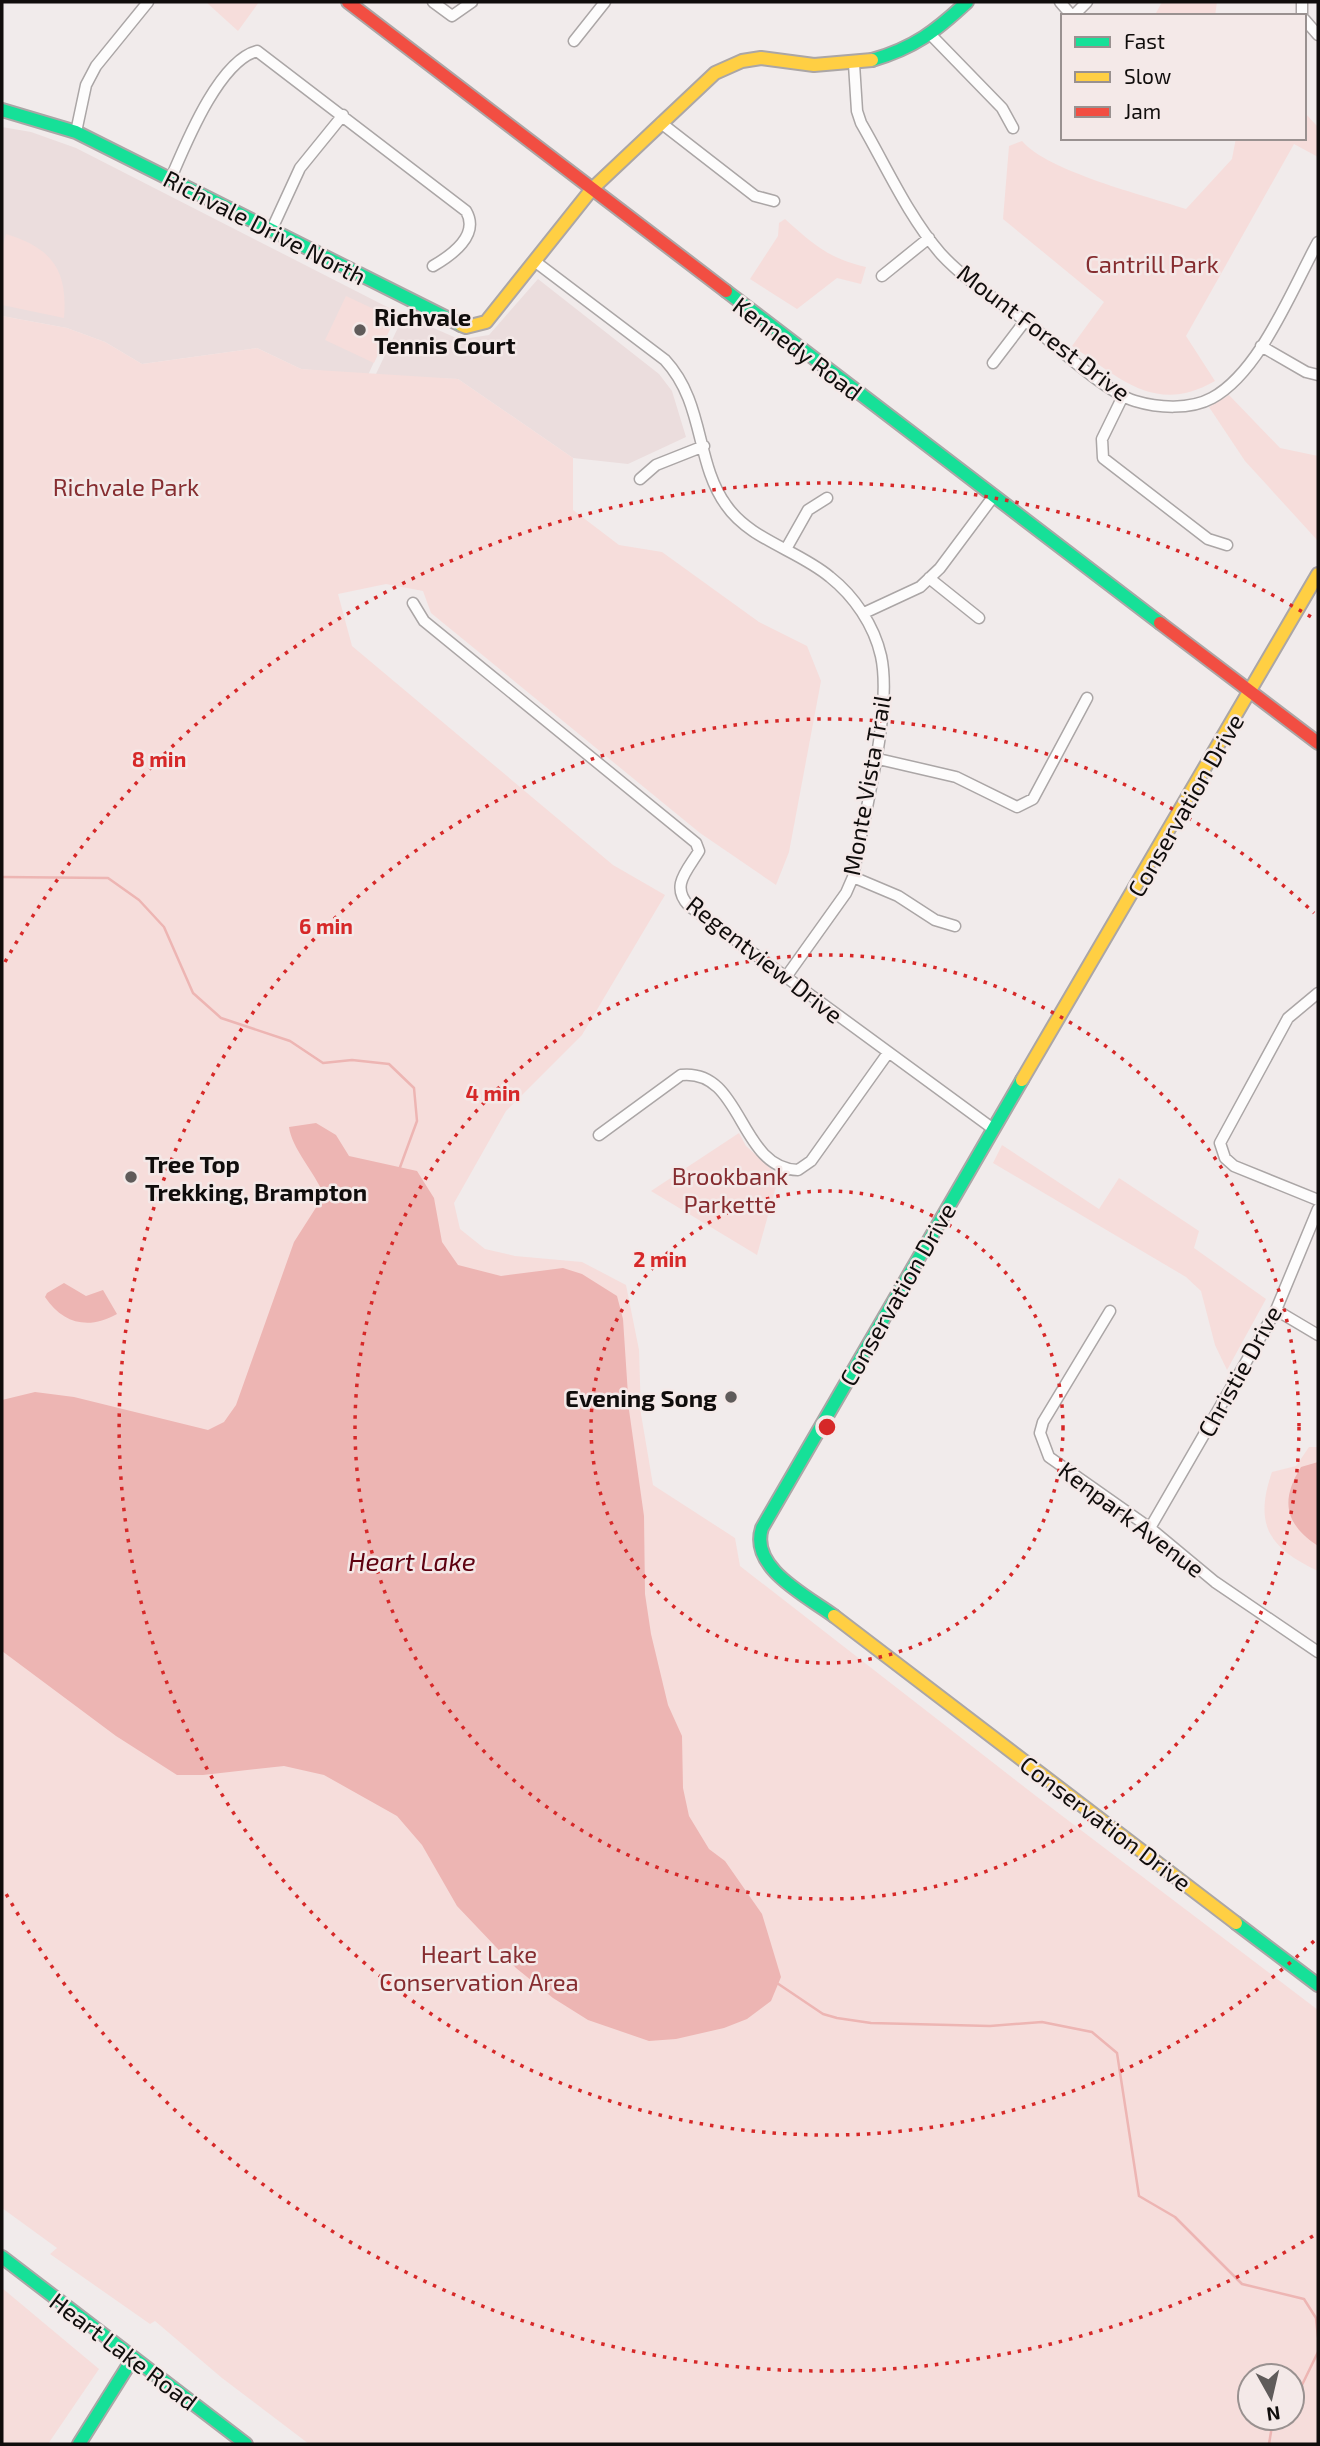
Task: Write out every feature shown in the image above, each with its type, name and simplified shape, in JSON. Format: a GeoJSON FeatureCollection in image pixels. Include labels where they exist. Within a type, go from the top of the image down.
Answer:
{"type":"FeatureCollection","features":[{"type":"Feature","properties":{"kind":"street"},"geometry":{"type":"LineString","coordinates":[[76,132],[86,85],[96,66],[148,2]]}},
{"type":"Feature","properties":{"kind":"street","name":"Kennedy Road"},"geometry":{"type":"LineString","coordinates":[[348,2],[1318,743]]}},
{"type":"Feature","properties":{"kind":"street"},"geometry":{"type":"LineString","coordinates":[[433,2],[452,16],[472,2]]}},
{"type":"Feature","properties":{"kind":"street"},"geometry":{"type":"LineString","coordinates":[[574,41],[605,2]]}},
{"type":"Feature","properties":{"kind":"street","name":"Richvale Drive North"},"geometry":{"type":"LineString","coordinates":[[2,110],[76,132],[466,327],[486,322],[537,263],[592,189],[702,82],[742,61],[761,58],[814,65],[854,64],[896,53],[931,35],[967,2]]}},
{"type":"Feature","properties":{"kind":"street"},"geometry":{"type":"LineString","coordinates":[[1074,14],[1087,2]]}},
{"type":"Feature","properties":{"kind":"street"},"geometry":{"type":"LineString","coordinates":[[1306,21],[1318,35]]}},
{"type":"Feature","properties":{"kind":"street"},"geometry":{"type":"LineString","coordinates":[[931,35],[1002,108],[1013,128]]}},
{"type":"Feature","properties":{"kind":"street"},"geometry":{"type":"LineString","coordinates":[[171,178],[191,130],[223,81],[247,54],[257,51],[269,57],[466,211],[471,224],[468,235],[453,254],[433,266]]}},
{"type":"Feature","properties":{"kind":"street","name":"Mount Forest Drive"},"geometry":{"type":"LineString","coordinates":[[854,64],[857,111],[861,123],[929,237],[958,271],[1123,396],[1169,407],[1199,403],[1237,380],[1261,346],[1318,242]]}},
{"type":"Feature","properties":{"kind":"street"},"geometry":{"type":"LineString","coordinates":[[271,231],[300,168],[343,115]]}},
{"type":"Feature","properties":{"kind":"street"},"geometry":{"type":"LineString","coordinates":[[661,123],[755,196],[774,201]]}},
{"type":"Feature","properties":{"kind":"street"},"geometry":{"type":"LineString","coordinates":[[882,276],[929,237]]}},
{"type":"Feature","properties":{"kind":"street","name":"Monte Vista Trail"},"geometry":{"type":"LineString","coordinates":[[537,263],[665,360],[677,373],[687,388],[711,473],[727,507],[747,528],[831,577],[864,613],[878,647],[883,675],[882,712],[853,877],[846,893],[786,977]]}},
{"type":"Feature","properties":{"kind":"street"},"geometry":{"type":"LineString","coordinates":[[993,363],[1025,321]]}},
{"type":"Feature","properties":{"kind":"street"},"geometry":{"type":"LineString","coordinates":[[1261,346],[1318,376]]}},
{"type":"Feature","properties":{"kind":"street"},"geometry":{"type":"LineString","coordinates":[[1123,396],[1102,439],[1103,458],[1208,539],[1227,545]]}},
{"type":"Feature","properties":{"kind":"street"},"geometry":{"type":"LineString","coordinates":[[640,479],[656,465],[704,446]]}},
{"type":"Feature","properties":{"kind":"street"},"geometry":{"type":"LineString","coordinates":[[864,613],[906,595],[929,578],[993,497]]}},
{"type":"Feature","properties":{"kind":"street"},"geometry":{"type":"LineString","coordinates":[[786,549],[808,510],[827,498]]}},
{"type":"Feature","properties":{"kind":"street","name":"Conservation Drive"},"geometry":{"type":"LineString","coordinates":[[1318,573],[1087,973],[992,1128],[771,1510],[760,1533],[759,1549],[775,1571],[1318,1985]]}},
{"type":"Feature","properties":{"kind":"street"},"geometry":{"type":"LineString","coordinates":[[929,578],[979,618]]}},
{"type":"Feature","properties":{"kind":"street","name":"Regentview Drive"},"geometry":{"type":"LineString","coordinates":[[413,604],[424,621],[696,843],[699,851],[683,878],[681,897],[992,1128]]}},
{"type":"Feature","properties":{"kind":"street"},"geometry":{"type":"LineString","coordinates":[[874,758],[956,777],[1017,807],[1033,799],[1087,698]]}},
{"type":"Feature","properties":{"kind":"street"},"geometry":{"type":"LineString","coordinates":[[853,877],[898,896],[935,920],[955,926]]}},
{"type":"Feature","properties":{"kind":"street"},"geometry":{"type":"LineString","coordinates":[[1318,993],[1288,1018],[1220,1143],[1225,1158],[1234,1166],[1318,1200]]}},
{"type":"Feature","properties":{"kind":"street"},"geometry":{"type":"LineString","coordinates":[[599,1135],[681,1075],[696,1075],[716,1086],[727,1096],[744,1131],[770,1159],[780,1167],[798,1170],[811,1161],[888,1053]]}},
{"type":"Feature","properties":{"kind":"street","name":"Christie Drive"},"geometry":{"type":"LineString","coordinates":[[1150,1528],[1276,1310],[1318,1209]]}},
{"type":"Feature","properties":{"kind":"street"},"geometry":{"type":"LineString","coordinates":[[1276,1310],[1318,1335]]}},
{"type":"Feature","properties":{"kind":"street","name":"Kenpark Avenue"},"geometry":{"type":"LineString","coordinates":[[1110,1311],[1043,1422],[1040,1433],[1049,1457],[1150,1528],[1215,1582],[1318,1652]]}},
{"type":"Feature","properties":{"kind":"street","name":"Heart Lake Road"},"geometry":{"type":"LineString","coordinates":[[2,2258],[246,2444]]}},
{"type":"Feature","properties":{"kind":"street"},"geometry":{"type":"LineString","coordinates":[[79,2444],[133,2358]]}},
{"type":"Feature","properties":{"kind":"shaded area"},"geometry":{"type":"Polygon","coordinates":[[[2,127],[31,132],[76,148],[397,312],[368,375],[301,369],[257,348],[142,364],[105,342],[67,328],[2,316],[2,127]]]}},
{"type":"Feature","properties":{"kind":"shaded area"},"geometry":{"type":"Polygon","coordinates":[[[538,279],[659,374],[672,391],[686,437],[628,464],[573,458],[458,379],[375,376],[404,315],[454,337],[463,339],[489,335],[538,279]]]}},
{"type":"Feature","properties":{"kind":"green space"},"geometry":{"type":"Polygon","coordinates":[[[206,2],[259,2],[238,31],[206,2]]]}},
{"type":"Feature","properties":{"kind":"green space"},"geometry":{"type":"Polygon","coordinates":[[[1162,2],[1217,2],[1215,14],[1156,13],[1162,2]]]}},
{"type":"Feature","properties":{"kind":"green space","name":"Cantrill Park"},"geometry":{"type":"Polygon","coordinates":[[[1306,114],[1318,127],[1318,157],[1294,144],[1186,336],[1215,381],[1194,391],[1175,395],[1140,389],[1123,381],[1072,346],[1104,302],[1003,219],[1009,146],[1022,141],[1035,152],[1074,172],[1186,209],[1232,159],[1236,140],[1306,140],[1306,114]]]}},
{"type":"Feature","properties":{"kind":"green space"},"geometry":{"type":"Polygon","coordinates":[[[785,219],[822,249],[866,267],[861,284],[837,278],[797,309],[750,279],[778,236],[779,223],[785,219]]]}},
{"type":"Feature","properties":{"kind":"green space"},"geometry":{"type":"Polygon","coordinates":[[[6,234],[35,246],[54,263],[63,287],[64,318],[2,305],[2,248],[6,234]]]}},
{"type":"Feature","properties":{"kind":"green space","name":"Richvale Tennis Court"},"geometry":{"type":"Polygon","coordinates":[[[346,296],[395,319],[374,363],[325,340],[346,296]]]}},
{"type":"Feature","properties":{"kind":"green space","name":"Heart Lake Conservation Area"},"geometry":{"type":"Polygon","coordinates":[[[2,316],[67,328],[105,342],[142,364],[257,348],[301,369],[458,379],[573,458],[573,510],[619,545],[662,552],[759,622],[807,646],[821,681],[789,852],[776,885],[700,833],[431,613],[423,591],[386,584],[338,594],[352,646],[613,865],[665,895],[582,1035],[506,1111],[454,1203],[460,1229],[485,1249],[515,1256],[582,1262],[626,1285],[639,1350],[641,1414],[653,1485],[735,1538],[740,1566],[1318,2010],[1318,2444],[309,2444],[222,2378],[155,2321],[150,2324],[50,2254],[57,2248],[2,2208],[2,316]]]}},
{"type":"Feature","properties":{"kind":"green space"},"geometry":{"type":"Polygon","coordinates":[[[1229,395],[1280,448],[1318,456],[1318,541],[1245,461],[1209,407],[1229,395]]]}},
{"type":"Feature","properties":{"kind":"green space","name":"Brookbank Parkette"},"geometry":{"type":"Polygon","coordinates":[[[739,1133],[746,1146],[779,1176],[757,1255],[651,1191],[739,1133]]]}},
{"type":"Feature","properties":{"kind":"green space"},"geometry":{"type":"Polygon","coordinates":[[[1002,1145],[1099,1209],[1119,1178],[1199,1231],[1194,1248],[1266,1299],[1227,1370],[1215,1345],[1201,1291],[1186,1277],[993,1163],[1002,1145]]]}},
{"type":"Feature","properties":{"kind":"green space"},"geometry":{"type":"Polygon","coordinates":[[[1309,1447],[1318,1447],[1318,1571],[1287,1553],[1277,1543],[1265,1520],[1267,1490],[1272,1472],[1296,1466],[1309,1447]]]}},
{"type":"Feature","properties":{"kind":"green space"},"geometry":{"type":"Polygon","coordinates":[[[2,2288],[99,2369],[48,2444],[2,2444],[2,2288]]]}},
{"type":"Feature","properties":{"kind":"water","name":"Heart Lake"},"geometry":{"type":"Polygon","coordinates":[[[316,1123],[336,1135],[349,1156],[417,1171],[434,1198],[442,1242],[458,1265],[501,1276],[563,1268],[582,1274],[617,1296],[623,1319],[629,1410],[644,1516],[645,1594],[651,1634],[668,1705],[682,1736],[683,1788],[689,1816],[709,1849],[725,1861],[762,1914],[781,1977],[771,2001],[747,2019],[724,2028],[676,2039],[649,2041],[588,2020],[553,1998],[516,1968],[457,1906],[422,1845],[397,1816],[324,1775],[284,1766],[203,1775],[177,1775],[116,1736],[2,1651],[2,1400],[35,1392],[74,1397],[208,1430],[224,1422],[236,1405],[294,1242],[324,1195],[294,1144],[289,1127],[316,1123]]]}},
{"type":"Feature","properties":{"kind":"water"},"geometry":{"type":"Polygon","coordinates":[[[64,1283],[86,1296],[103,1290],[117,1314],[87,1323],[68,1318],[45,1297],[64,1283]]]}},
{"type":"Feature","properties":{"kind":"water"},"geometry":{"type":"Polygon","coordinates":[[[1318,1462],[1318,1546],[1298,1529],[1289,1511],[1288,1501],[1294,1479],[1301,1467],[1318,1462]]]}},
{"type":"Feature","properties":{"kind":"waterway"},"geometry":{"type":"LineString","coordinates":[[2,877],[108,878],[139,900],[164,927],[193,993],[221,1018],[290,1041],[323,1063],[352,1060],[389,1064],[414,1088],[417,1121],[399,1170]]}},
{"type":"Feature","properties":{"kind":"waterway"},"geometry":{"type":"LineString","coordinates":[[777,1983],[823,2014],[837,2018],[871,2023],[990,2026],[1042,2022],[1092,2032],[1117,2053],[1139,2196],[1175,2217],[1242,2284],[1304,2299],[1316,2318],[1318,2337]]}},
{"type":"Feature","properties":{"kind":"waterway"},"geometry":{"type":"LineString","coordinates":[[1306,2377],[1318,2352]]}},
{"type":"Feature","properties":{"kind":"waterway"},"geometry":{"type":"LineString","coordinates":[[1269,2444],[1271,2432]]}},
{"type":"Feature","properties":{"kind":"traffic: fast"},"geometry":{"type":"LineString","coordinates":[[872,60],[900,50],[924,37],[967,2]]}},
{"type":"Feature","properties":{"kind":"traffic: fast"},"geometry":{"type":"LineString","coordinates":[[2,110],[76,132],[461,325]]}},
{"type":"Feature","properties":{"kind":"traffic: fast"},"geometry":{"type":"LineString","coordinates":[[726,291],[1160,623]]}},
{"type":"Feature","properties":{"kind":"traffic: fast"},"geometry":{"type":"LineString","coordinates":[[834,1616],[783,1580],[772,1568],[764,1556],[760,1542],[762,1528],[1022,1080]]}},
{"type":"Feature","properties":{"kind":"traffic: fast"},"geometry":{"type":"LineString","coordinates":[[1236,1923],[1318,1985]]}},
{"type":"Feature","properties":{"kind":"traffic: fast"},"geometry":{"type":"LineString","coordinates":[[2,2257],[246,2444]]}},
{"type":"Feature","properties":{"kind":"traffic: fast"},"geometry":{"type":"LineString","coordinates":[[79,2444],[133,2358]]}},
{"type":"Feature","properties":{"kind":"traffic: slow"},"geometry":{"type":"LineString","coordinates":[[461,325],[466,327],[486,322],[592,189],[715,73],[742,61],[761,58],[814,65],[872,60]]}},
{"type":"Feature","properties":{"kind":"traffic: slow"},"geometry":{"type":"LineString","coordinates":[[1022,1080],[1318,574]]}},
{"type":"Feature","properties":{"kind":"traffic: slow"},"geometry":{"type":"LineString","coordinates":[[834,1616],[1236,1923]]}},
{"type":"Feature","properties":{"kind":"traffic: jam"},"geometry":{"type":"LineString","coordinates":[[348,2],[726,291]]}},
{"type":"Feature","properties":{"kind":"traffic: jam"},"geometry":{"type":"LineString","coordinates":[[1160,623],[1318,743]]}},
{"type":"Feature","properties":{"kind":"place","name":"Richvale Tennis Court"},"geometry":{"type":"Point","coordinates":[360,330]}},
{"type":"Feature","properties":{"kind":"place","name":"Tree Top Trekking, Brampton"},"geometry":{"type":"Point","coordinates":[131,1177]}},
{"type":"Feature","properties":{"kind":"place","name":"Evening Song"},"geometry":{"type":"Point","coordinates":[731,1397]}},
{"type":"Feature","properties":{"kind":"park label","name":"Richvale Park"},"geometry":{"type":"Point","coordinates":[126,486]}}]}
